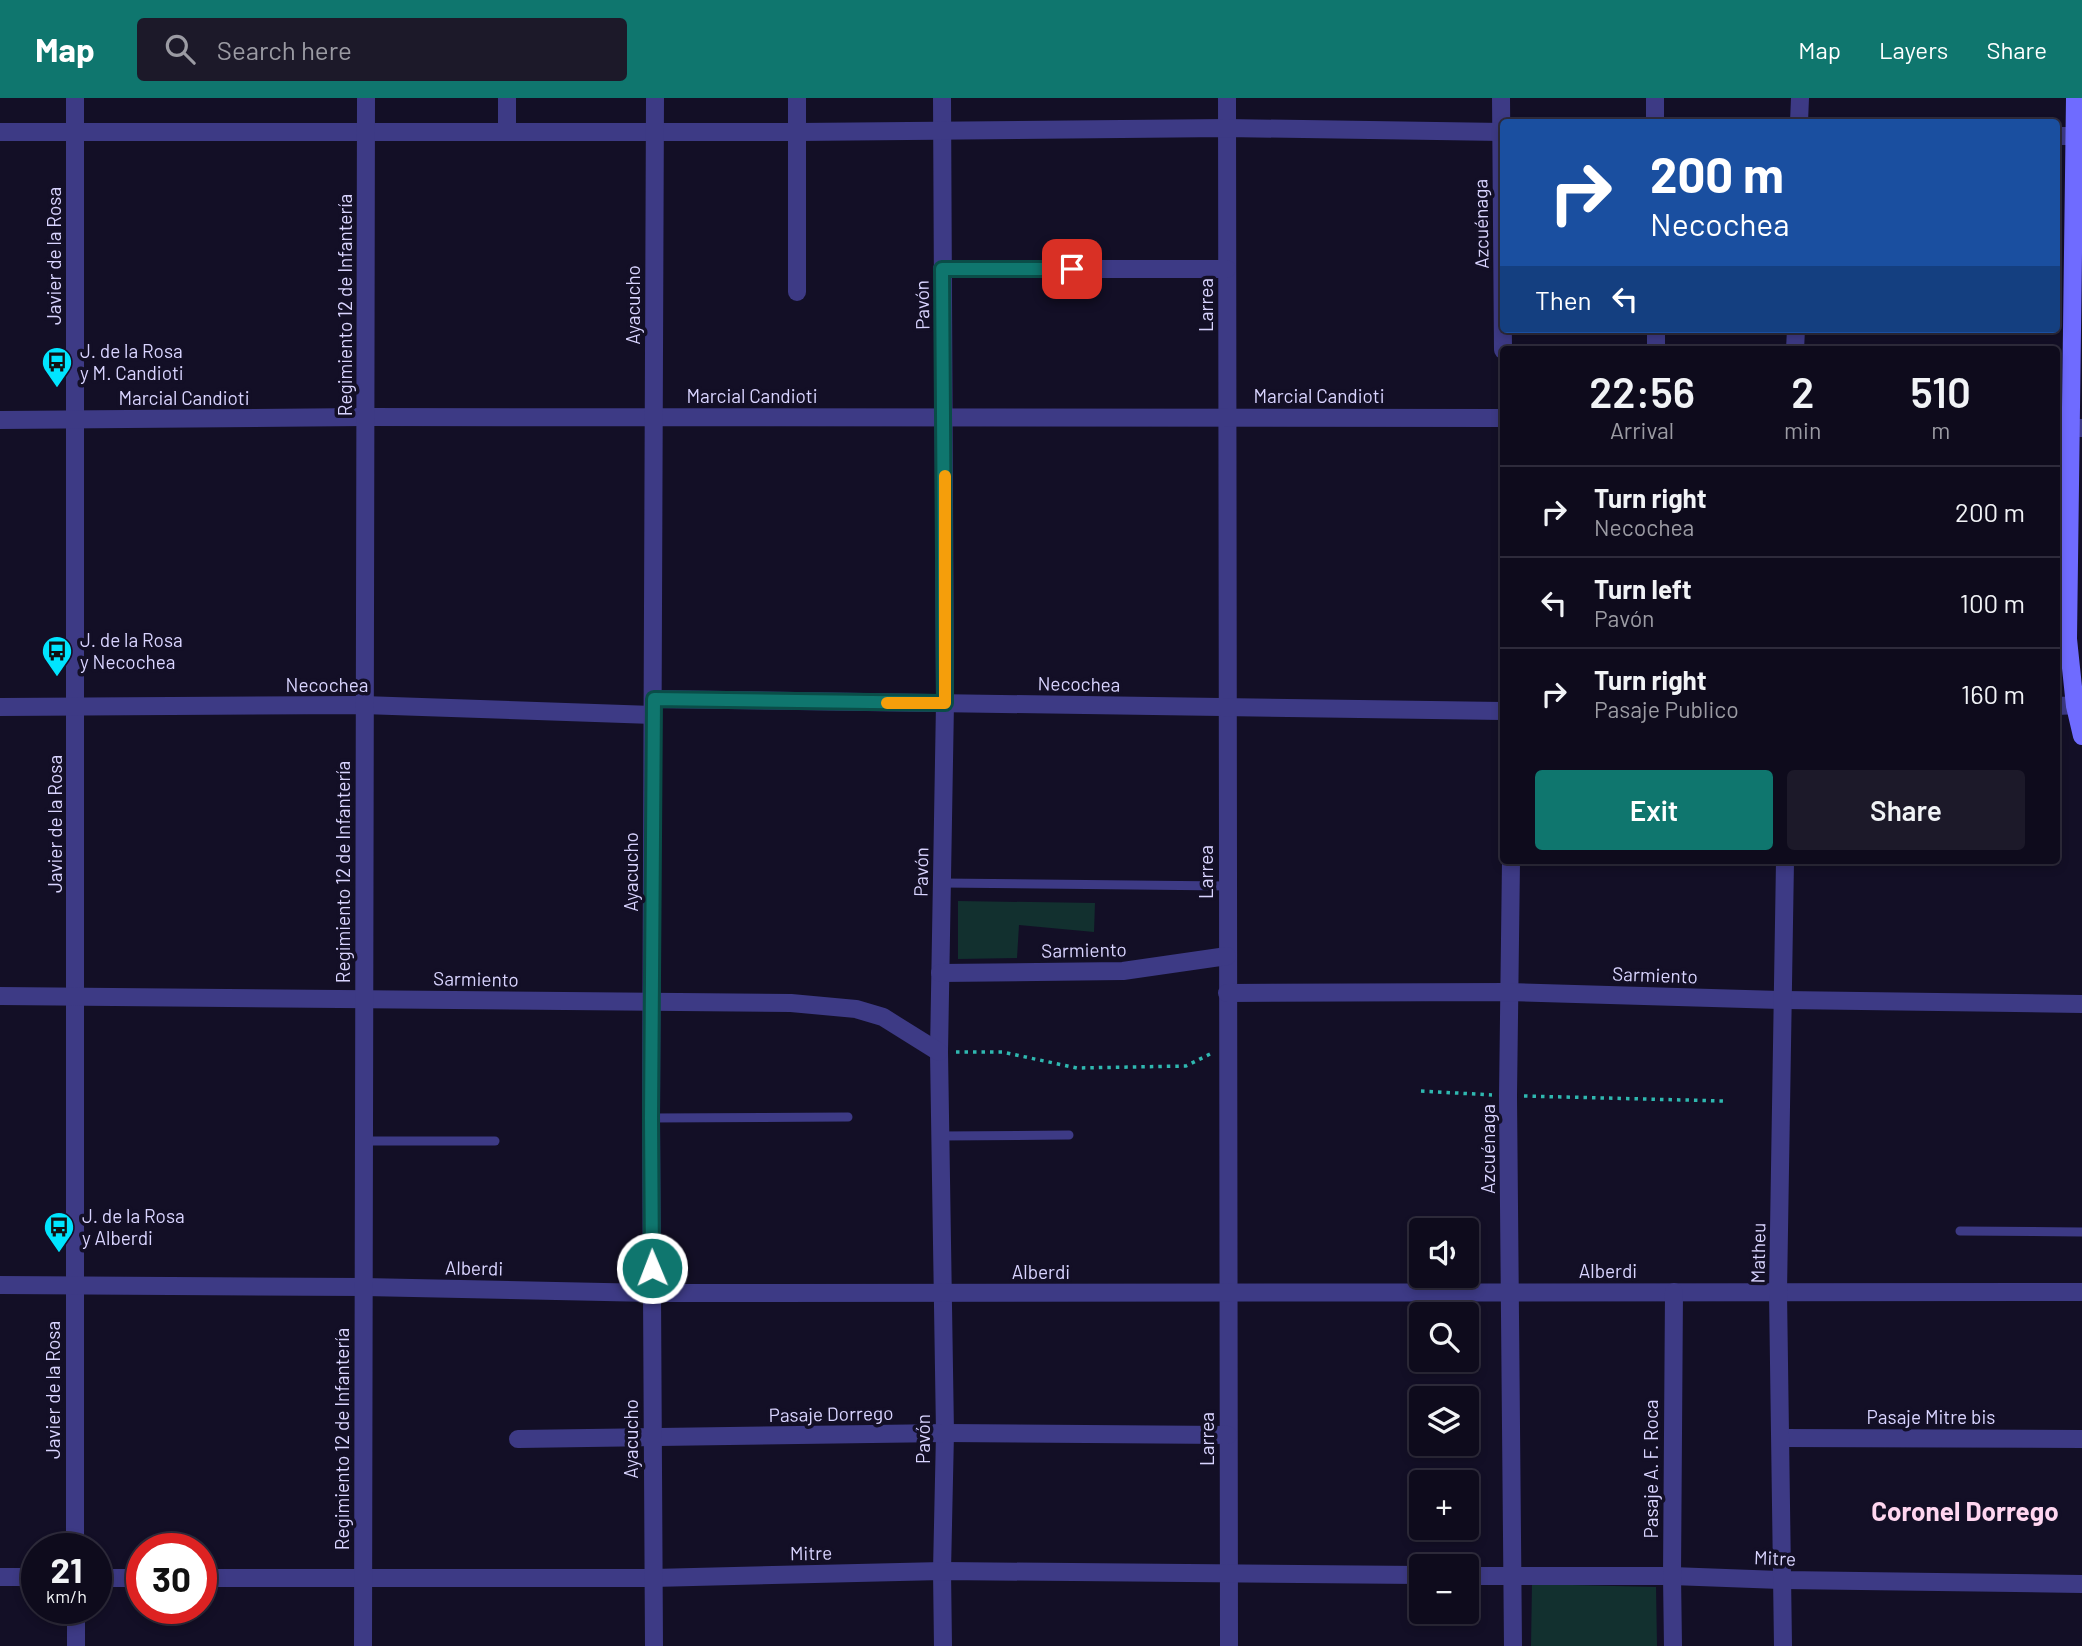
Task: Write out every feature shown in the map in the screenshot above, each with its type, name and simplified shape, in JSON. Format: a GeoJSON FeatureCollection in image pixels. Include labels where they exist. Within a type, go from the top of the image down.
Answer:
{"type":"FeatureCollection","features":[{"type":"Feature","properties":{"kind":"main road"},"geometry":{"type":"LineString","coordinates":[[2075,98],[2071,136],[2068,639],[2082,736]]}},
{"type":"Feature","properties":{"kind":"street","name":"Javier de la Rosa"},"geometry":{"type":"LineString","coordinates":[[75,98],[75,1533]]}},
{"type":"Feature","properties":{"kind":"street","name":"Regimiento 12 de Infantería"},"geometry":{"type":"LineString","coordinates":[[363,1646],[366,98]]}},
{"type":"Feature","properties":{"kind":"street"},"geometry":{"type":"LineString","coordinates":[[507,98],[507,131]]}},
{"type":"Feature","properties":{"kind":"street","name":"Ayacucho"},"geometry":{"type":"LineString","coordinates":[[654,1646],[651,1003],[655,98]]}},
{"type":"Feature","properties":{"kind":"street"},"geometry":{"type":"LineString","coordinates":[[797,98],[797,292]]}},
{"type":"Feature","properties":{"kind":"street","name":"Pavón"},"geometry":{"type":"LineString","coordinates":[[942,98],[945,703],[939,1052],[945,1433],[943,1646]]}},
{"type":"Feature","properties":{"kind":"street","name":"Larrea"},"geometry":{"type":"LineString","coordinates":[[1227,98],[1229,1646]]}},
{"type":"Feature","properties":{"kind":"street","name":"Azcuénaga"},"geometry":{"type":"LineString","coordinates":[[1501,98],[1502,119]]}},
{"type":"Feature","properties":{"kind":"street"},"geometry":{"type":"LineString","coordinates":[[1655,98],[1655,119]]}},
{"type":"Feature","properties":{"kind":"street"},"geometry":{"type":"LineString","coordinates":[[1799,119],[1800,98]]}},
{"type":"Feature","properties":{"kind":"street"},"geometry":{"type":"LineString","coordinates":[[0,132],[798,132],[1227,128],[1500,132]]}},
{"type":"Feature","properties":{"kind":"street"},"geometry":{"type":"LineString","coordinates":[[942,269],[1227,269]]}},
{"type":"Feature","properties":{"kind":"street","name":"Marcial Candioti"},"geometry":{"type":"LineString","coordinates":[[0,420],[365,417],[1500,418]]}},
{"type":"Feature","properties":{"kind":"street","name":"Necochea"},"geometry":{"type":"LineString","coordinates":[[0,707],[654,707],[945,703],[1500,711]]}},
{"type":"Feature","properties":{"kind":"street"},"geometry":{"type":"LineString","coordinates":[[2060,706],[2079,706]]}},
{"type":"Feature","properties":{"kind":"street","name":"Azcuénaga"},"geometry":{"type":"LineString","coordinates":[[1511,864],[1508,1096],[1513,1646]]}},
{"type":"Feature","properties":{"kind":"street","name":"Matheu"},"geometry":{"type":"LineString","coordinates":[[1783,1646],[1778,1292],[1786,864]]}},
{"type":"Feature","properties":{"kind":"street","name":"Sarmiento"},"geometry":{"type":"LineString","coordinates":[[940,973],[1123,971],[1227,956]]}},
{"type":"Feature","properties":{"kind":"street","name":"Sarmiento"},"geometry":{"type":"LineString","coordinates":[[1227,993],[1508,992],[1784,1000],[2082,1004]]}},
{"type":"Feature","properties":{"kind":"street","name":"Sarmiento"},"geometry":{"type":"LineString","coordinates":[[0,996],[791,1003],[856,1009],[883,1017],[939,1052]]}},
{"type":"Feature","properties":{"kind":"street","name":"Alberdi"},"geometry":{"type":"LineString","coordinates":[[0,1285],[364,1287],[652,1293],[2082,1292]]}},
{"type":"Feature","properties":{"kind":"street","name":"Pasaje A. F. Roca"},"geometry":{"type":"LineString","coordinates":[[1673,1646],[1674,1292]]}},
{"type":"Feature","properties":{"kind":"street","name":"Pasaje Dorrego"},"geometry":{"type":"LineString","coordinates":[[518,1439],[945,1433],[1228,1435]]}},
{"type":"Feature","properties":{"kind":"street","name":"Pasaje Mitre bis"},"geometry":{"type":"LineString","coordinates":[[1780,1438],[2082,1439]]}},
{"type":"Feature","properties":{"kind":"street","name":"Mitre"},"geometry":{"type":"LineString","coordinates":[[217,1577],[653,1578],[942,1571],[1409,1575]]}},
{"type":"Feature","properties":{"kind":"street","name":"Mitre"},"geometry":{"type":"LineString","coordinates":[[1479,1576],[1672,1576],[2082,1584]]}},
{"type":"Feature","properties":{"kind":"street"},"geometry":{"type":"LineString","coordinates":[[0,1577],[21,1577]]}},
{"type":"Feature","properties":{"kind":"street"},"geometry":{"type":"LineString","coordinates":[[76,1624],[76,1646]]}},
{"type":"Feature","properties":{"kind":"lane"},"geometry":{"type":"LineString","coordinates":[[942,883],[1227,886]]}},
{"type":"Feature","properties":{"kind":"lane"},"geometry":{"type":"LineString","coordinates":[[651,1118],[848,1117]]}},
{"type":"Feature","properties":{"kind":"lane"},"geometry":{"type":"LineString","coordinates":[[940,1136],[1069,1135]]}},
{"type":"Feature","properties":{"kind":"lane"},"geometry":{"type":"LineString","coordinates":[[365,1141],[495,1141]]}},
{"type":"Feature","properties":{"kind":"lane"},"geometry":{"type":"LineString","coordinates":[[1960,1231],[2082,1232]]}},
{"type":"Feature","properties":{"kind":"path"},"geometry":{"type":"LineString","coordinates":[[939,1052],[1002,1052],[1077,1068],[1186,1066],[1227,1045]]}},
{"type":"Feature","properties":{"kind":"path"},"geometry":{"type":"LineString","coordinates":[[1421,1091],[1508,1096],[1724,1101]]}},
{"type":"Feature","properties":{"kind":"green space"},"geometry":{"type":"Polygon","coordinates":[[[958,901],[1095,903],[1094,932],[1019,925],[1017,958],[958,959],[958,901]]]}},
{"type":"Feature","properties":{"kind":"green space"},"geometry":{"type":"Polygon","coordinates":[[[1532,1584],[1656,1587],[1657,1646],[1531,1646],[1532,1584]]]}},
{"type":"Feature","properties":{"kind":"slow traffic"},"geometry":{"type":"LineString","coordinates":[[887,703],[945,703],[945,476]]}},
{"type":"Feature","properties":{"kind":"place","name":"J. de la Rosa y M. Candioti"},"geometry":{"type":"Point","coordinates":[57,389]}},
{"type":"Feature","properties":{"kind":"place","name":"J. de la Rosa y Necochea"},"geometry":{"type":"Point","coordinates":[57,678]}},
{"type":"Feature","properties":{"kind":"place","name":"J. de la Rosa y Alberdi"},"geometry":{"type":"Point","coordinates":[59,1254]}},
{"type":"Feature","properties":{"kind":"district","name":"Coronel Dorrego"},"geometry":{"type":"Point","coordinates":[1965,1512]}},
{"type":"Feature","properties":{"kind":"route"},"geometry":{"type":"LineString","coordinates":[[652,1268],[654,699],[945,703],[942,269],[1072,269]]}}]}
